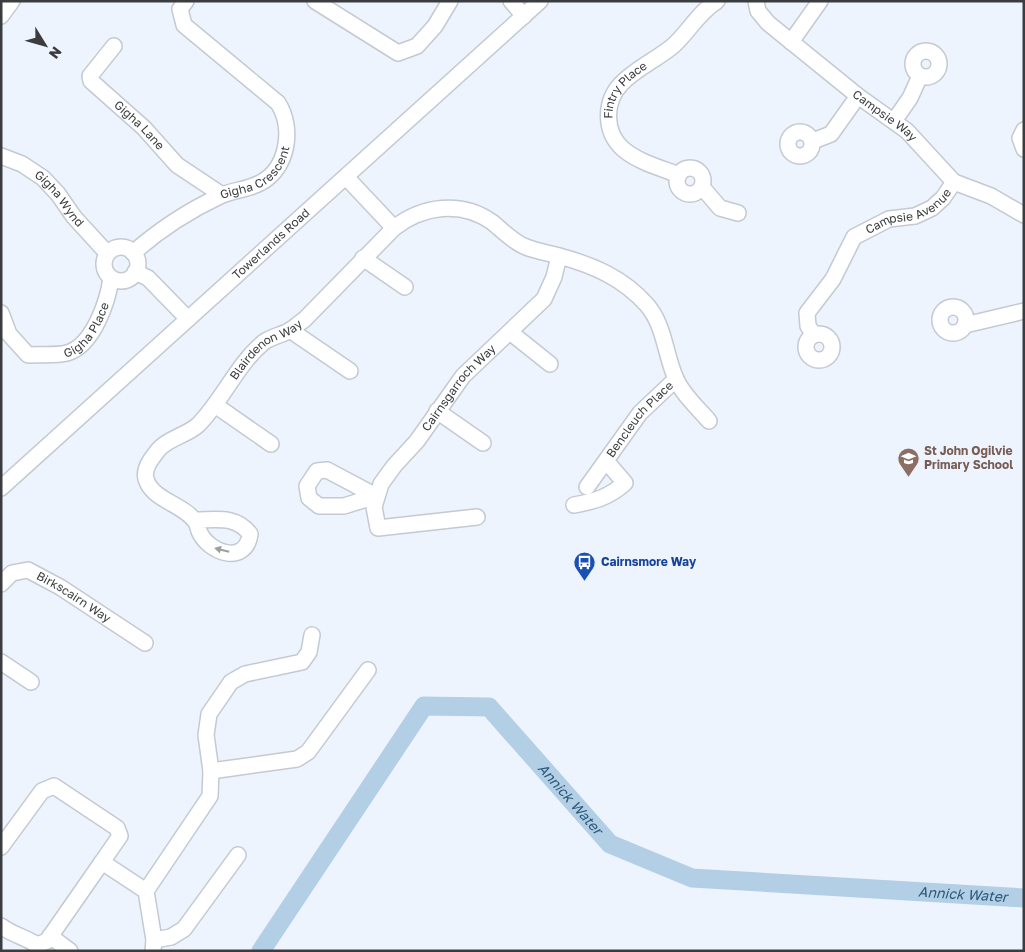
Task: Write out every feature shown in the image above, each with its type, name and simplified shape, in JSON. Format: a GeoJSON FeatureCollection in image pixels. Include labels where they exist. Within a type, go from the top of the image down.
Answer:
{"type":"FeatureCollection","features":[{"type":"Feature","properties":{"kind":"street"},"geometry":{"type":"LineString","coordinates":[[1,16],[12,1]]}},
{"type":"Feature","properties":{"kind":"street","name":"Gigha Crescent"},"geometry":{"type":"LineString","coordinates":[[133,253],[169,224],[222,195],[245,190],[262,182],[278,166],[286,144],[287,119],[278,103],[184,25],[180,9],[186,1]]}},
{"type":"Feature","properties":{"kind":"street"},"geometry":{"type":"LineString","coordinates":[[316,1],[398,52],[417,46],[435,26],[450,1]]}},
{"type":"Feature","properties":{"kind":"street"},"geometry":{"type":"LineString","coordinates":[[512,1],[524,16]]}},
{"type":"Feature","properties":{"kind":"street","name":"Towerlands Road"},"geometry":{"type":"LineString","coordinates":[[1,488],[540,1]]}},
{"type":"Feature","properties":{"kind":"street","name":"Fintry Place"},"geometry":{"type":"LineString","coordinates":[[717,1],[709,6],[673,46],[621,84],[608,110],[609,124],[622,148],[634,157],[679,175],[685,169],[697,169],[702,176],[702,187],[720,208],[738,213]]}},
{"type":"Feature","properties":{"kind":"street","name":"Campsie Way"},"geometry":{"type":"LineString","coordinates":[[756,1],[758,11],[768,24],[858,96],[907,132],[954,182],[991,196],[1024,215]]}},
{"type":"Feature","properties":{"kind":"street"},"geometry":{"type":"LineString","coordinates":[[791,42],[820,1]]}},
{"type":"Feature","properties":{"kind":"street","name":"Gigha Lane"},"geometry":{"type":"LineString","coordinates":[[114,46],[93,71],[90,76],[91,81],[144,128],[177,165],[222,195]]}},
{"type":"Feature","properties":{"kind":"street"},"geometry":{"type":"LineString","coordinates":[[894,121],[910,98],[920,76]]}},
{"type":"Feature","properties":{"kind":"street"},"geometry":{"type":"LineString","coordinates":[[813,141],[831,134],[858,96]]}},
{"type":"Feature","properties":{"kind":"street"},"geometry":{"type":"LineString","coordinates":[[1024,130],[1020,138],[1024,149]]}},
{"type":"Feature","properties":{"kind":"street","name":"Gigha Wynd"},"geometry":{"type":"LineString","coordinates":[[1,156],[22,164],[43,178],[58,194],[74,218],[107,253]]}},
{"type":"Feature","properties":{"kind":"street"},"geometry":{"type":"LineString","coordinates":[[346,177],[394,228],[411,217],[430,210],[462,209],[491,222],[525,247],[559,256],[604,272],[627,285],[648,307],[657,321],[676,379],[682,391],[709,420]]}},
{"type":"Feature","properties":{"kind":"street","name":"Campsie Avenue"},"geometry":{"type":"LineString","coordinates":[[814,335],[808,326],[807,312],[833,279],[854,237],[889,219],[915,216],[932,208],[943,198],[954,182]]}},
{"type":"Feature","properties":{"kind":"street","name":"Blairdenon Way"},"geometry":{"type":"LineString","coordinates":[[195,520],[150,488],[146,478],[146,468],[161,447],[196,427],[215,405],[247,361],[265,341],[290,330],[304,320],[394,228]]}},
{"type":"Feature","properties":{"kind":"street"},"geometry":{"type":"LineString","coordinates":[[120,247],[133,253],[137,261],[135,272],[125,280],[111,278],[104,266],[107,253],[120,247]]}},
{"type":"Feature","properties":{"kind":"street","name":"Cairnsgarroch Way"},"geometry":{"type":"LineString","coordinates":[[477,518],[378,528],[374,518],[376,496],[394,466],[417,441],[463,376],[544,299],[554,277],[559,256]]}},
{"type":"Feature","properties":{"kind":"street"},"geometry":{"type":"LineString","coordinates":[[363,258],[405,287]]}},
{"type":"Feature","properties":{"kind":"street"},"geometry":{"type":"LineString","coordinates":[[135,272],[148,278],[188,319]]}},
{"type":"Feature","properties":{"kind":"street","name":"Gigha Place"},"geometry":{"type":"LineString","coordinates":[[1,314],[9,334],[28,355],[68,353],[92,332],[109,297],[111,278]]}},
{"type":"Feature","properties":{"kind":"street"},"geometry":{"type":"LineString","coordinates":[[965,325],[1024,311]]}},
{"type":"Feature","properties":{"kind":"street"},"geometry":{"type":"LineString","coordinates":[[290,330],[350,372]]}},
{"type":"Feature","properties":{"kind":"street"},"geometry":{"type":"LineString","coordinates":[[510,332],[550,364]]}},
{"type":"Feature","properties":{"kind":"street","name":"Bencleuch Place"},"geometry":{"type":"LineString","coordinates":[[587,487],[640,413],[676,379]]}},
{"type":"Feature","properties":{"kind":"street"},"geometry":{"type":"LineString","coordinates":[[215,405],[271,444]]}},
{"type":"Feature","properties":{"kind":"street"},"geometry":{"type":"LineString","coordinates":[[437,411],[483,443]]}},
{"type":"Feature","properties":{"kind":"street","name":"Bencleuch Place"},"geometry":{"type":"LineString","coordinates":[[574,505],[602,500],[612,495],[625,483],[606,461]]}},
{"type":"Feature","properties":{"kind":"street","name":"Birkscairn Way"},"geometry":{"type":"LineString","coordinates":[[1,584],[12,573],[28,570],[60,586],[146,643]]}},
{"type":"Feature","properties":{"kind":"street"},"geometry":{"type":"LineString","coordinates":[[238,855],[184,929],[153,945],[146,891],[210,796],[211,771],[206,735],[209,714],[231,682],[245,674],[302,662],[309,652],[312,635]]}},
{"type":"Feature","properties":{"kind":"street"},"geometry":{"type":"LineString","coordinates":[[1,662],[31,682]]}},
{"type":"Feature","properties":{"kind":"street"},"geometry":{"type":"LineString","coordinates":[[211,771],[297,759],[308,752],[368,670]]}},
{"type":"Feature","properties":{"kind":"street"},"geometry":{"type":"LineString","coordinates":[[1,848],[42,790],[54,786],[117,828],[120,836],[46,940],[37,945],[24,937],[13,935],[1,926]]}},
{"type":"Feature","properties":{"kind":"street"},"geometry":{"type":"LineString","coordinates":[[102,862],[146,891]]}},
{"type":"Feature","properties":{"kind":"street"},"geometry":{"type":"LineString","coordinates":[[46,940],[70,951]]}},
{"type":"Feature","properties":{"kind":"waterway","name":"Annick Water"},"geometry":{"type":"LineString","coordinates":[[261,951],[424,706],[489,707],[610,844],[692,878],[1024,898]]}},
{"type":"Feature","properties":{"kind":"place","name":"St John Ogilvie Primary School"},"geometry":{"type":"Point","coordinates":[908,477]}},
{"type":"Feature","properties":{"kind":"place","name":"Cairnsmore Way"},"geometry":{"type":"Point","coordinates":[585,581]}}]}
